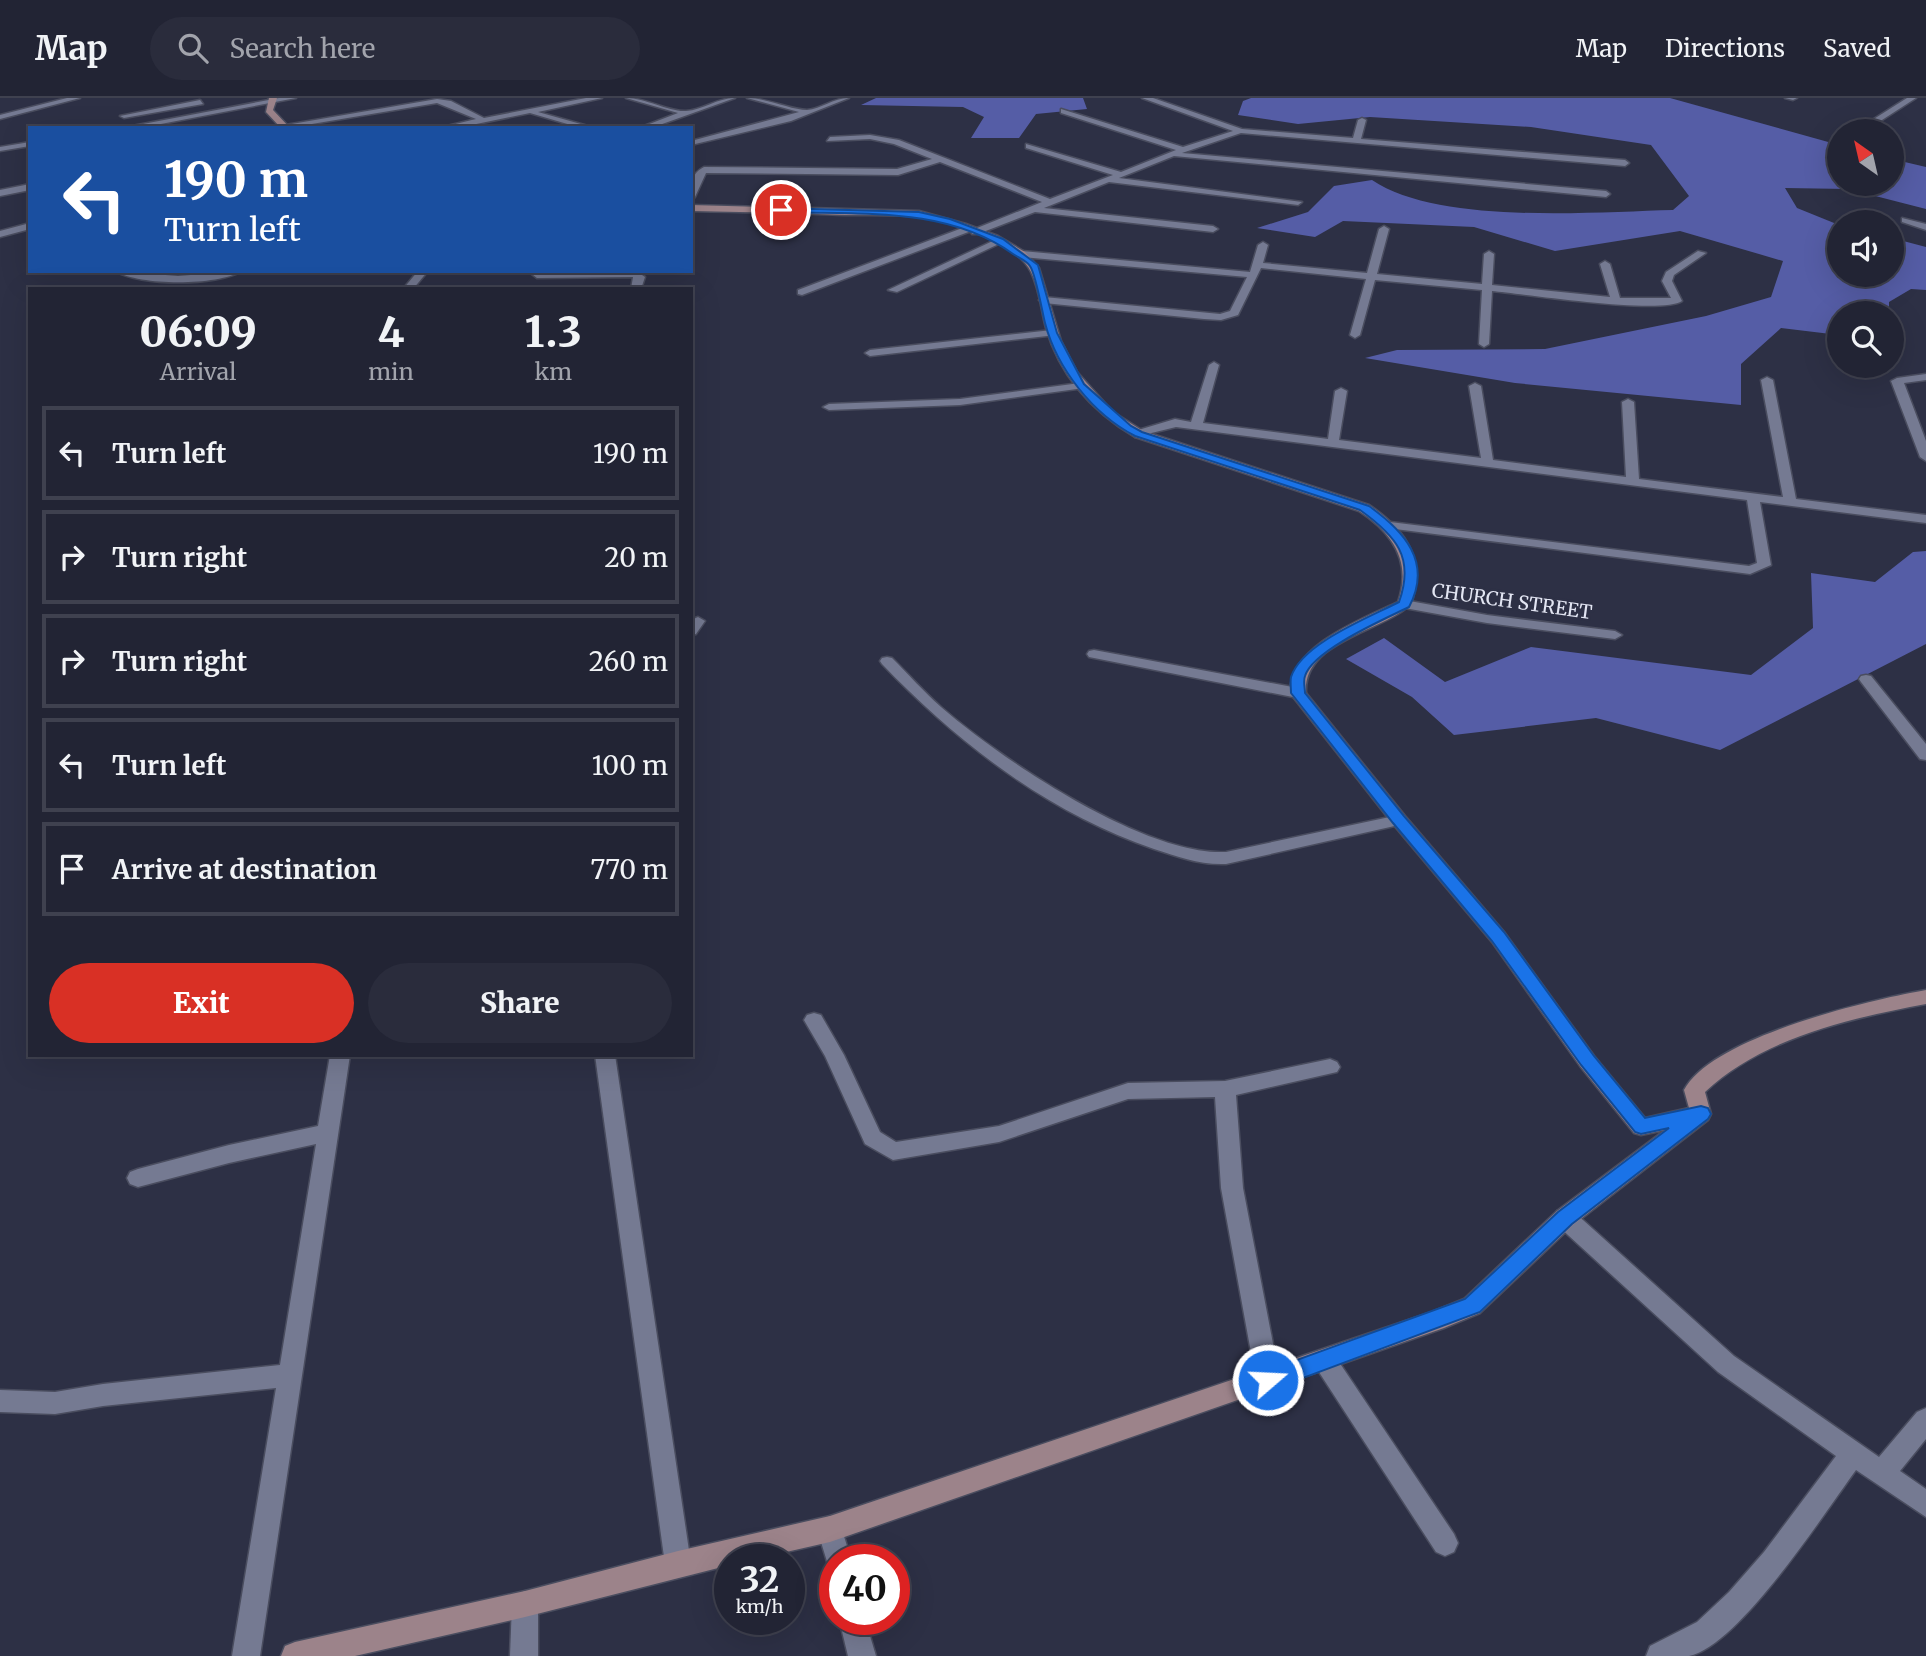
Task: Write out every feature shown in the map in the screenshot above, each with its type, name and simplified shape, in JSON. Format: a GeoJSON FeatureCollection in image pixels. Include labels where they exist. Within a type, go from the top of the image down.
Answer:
{"type":"FeatureCollection","features":[{"type":"Feature","properties":{"kind":"street"},"geometry":{"type":"LineString","coordinates":[[0,117],[76,98]]}},
{"type":"Feature","properties":{"kind":"street"},"geometry":{"type":"LineString","coordinates":[[150,126],[292,98]]}},
{"type":"Feature","properties":{"kind":"street"},"geometry":{"type":"LineString","coordinates":[[453,126],[598,98]]}},
{"type":"Feature","properties":{"kind":"street"},"geometry":{"type":"LineString","coordinates":[[631,98],[685,113]]}},
{"type":"Feature","properties":{"kind":"street"},"geometry":{"type":"LineString","coordinates":[[649,126],[731,98]]}},
{"type":"Feature","properties":{"kind":"street"},"geometry":{"type":"LineString","coordinates":[[751,98],[807,112]]}},
{"type":"Feature","properties":{"kind":"street"},"geometry":{"type":"LineString","coordinates":[[693,143],[737,133],[845,98]]}},
{"type":"Feature","properties":{"kind":"street"},"geometry":{"type":"LineString","coordinates":[[1146,98],[1241,131],[1625,163]]}},
{"type":"Feature","properties":{"kind":"street"},"geometry":{"type":"LineString","coordinates":[[1879,119],[1912,98]]}},
{"type":"Feature","properties":{"kind":"street"},"geometry":{"type":"LineString","coordinates":[[124,116],[212,100]]}},
{"type":"Feature","properties":{"kind":"street"},"geometry":{"type":"LineString","coordinates":[[272,100],[269,110],[284,126]]}},
{"type":"Feature","properties":{"kind":"street"},"geometry":{"type":"LineString","coordinates":[[291,126],[437,101],[448,103],[483,120]]}},
{"type":"Feature","properties":{"kind":"street"},"geometry":{"type":"LineString","coordinates":[[1064,111],[1184,150]]}},
{"type":"Feature","properties":{"kind":"street"},"geometry":{"type":"LineString","coordinates":[[527,112],[583,126]]}},
{"type":"Feature","properties":{"kind":"street"},"geometry":{"type":"LineString","coordinates":[[1357,140],[1362,120]]}},
{"type":"Feature","properties":{"kind":"street"},"geometry":{"type":"LineString","coordinates":[[802,292],[1035,209],[1172,154],[1241,131]]}},
{"type":"Feature","properties":{"kind":"street"},"geometry":{"type":"LineString","coordinates":[[831,139],[885,139],[1051,203]]}},
{"type":"Feature","properties":{"kind":"street"},"geometry":{"type":"LineString","coordinates":[[0,149],[28,144]]}},
{"type":"Feature","properties":{"kind":"street"},"geometry":{"type":"LineString","coordinates":[[1029,146],[1123,174]]}},
{"type":"Feature","properties":{"kind":"street"},"geometry":{"type":"LineString","coordinates":[[1172,154],[1606,194]]}},
{"type":"Feature","properties":{"kind":"street"},"geometry":{"type":"LineString","coordinates":[[693,191],[699,174],[704,170],[898,172],[941,159]]}},
{"type":"Feature","properties":{"kind":"street"},"geometry":{"type":"LineString","coordinates":[[1111,180],[1298,202]]}},
{"type":"Feature","properties":{"kind":"street"},"geometry":{"type":"LineString","coordinates":[[0,193],[28,187]]}},
{"type":"Feature","properties":{"kind":"street"},"geometry":{"type":"LineString","coordinates":[[693,208],[919,214],[1000,241],[1034,265],[1052,333],[1080,386],[1127,428],[1364,508],[1387,524],[1406,547],[1412,568],[1412,582],[1405,604],[1337,638],[1309,660],[1298,676],[1298,693],[1399,820],[1498,937],[1587,1060],[1641,1126],[1701,1114]]}},
{"type":"Feature","properties":{"kind":"street"},"geometry":{"type":"LineString","coordinates":[[1035,209],[1213,229]]}},
{"type":"Feature","properties":{"kind":"street"},"geometry":{"type":"LineString","coordinates":[[1905,220],[1926,227]]}},
{"type":"Feature","properties":{"kind":"street"},"geometry":{"type":"LineString","coordinates":[[4,233],[28,227]]}},
{"type":"Feature","properties":{"kind":"street"},"geometry":{"type":"LineString","coordinates":[[1355,335],[1384,229]]}},
{"type":"Feature","properties":{"kind":"street"},"geometry":{"type":"LineString","coordinates":[[4,233],[28,239]]}},
{"type":"Feature","properties":{"kind":"street"},"geometry":{"type":"LineString","coordinates":[[893,290],[1000,241]]}},
{"type":"Feature","properties":{"kind":"street"},"geometry":{"type":"LineString","coordinates":[[1044,300],[1221,317],[1234,313],[1264,245]]}},
{"type":"Feature","properties":{"kind":"street"},"geometry":{"type":"LineString","coordinates":[[1022,254],[1370,276],[1616,302],[1676,301],[1667,281],[1669,274],[1701,254]]}},
{"type":"Feature","properties":{"kind":"street"},"geometry":{"type":"LineString","coordinates":[[1484,344],[1489,254]]}},
{"type":"Feature","properties":{"kind":"street"},"geometry":{"type":"LineString","coordinates":[[1605,264],[1616,302]]}},
{"type":"Feature","properties":{"kind":"street"},"geometry":{"type":"LineString","coordinates":[[130,273],[188,277],[221,273]]}},
{"type":"Feature","properties":{"kind":"street"},"geometry":{"type":"LineString","coordinates":[[410,287],[421,273]]}},
{"type":"Feature","properties":{"kind":"street"},"geometry":{"type":"LineString","coordinates":[[533,275],[635,274],[640,278],[637,287]]}},
{"type":"Feature","properties":{"kind":"street"},"geometry":{"type":"LineString","coordinates":[[870,353],[1052,333]]}},
{"type":"Feature","properties":{"kind":"street"},"geometry":{"type":"LineString","coordinates":[[1196,426],[1214,365]]}},
{"type":"Feature","properties":{"kind":"street"},"geometry":{"type":"LineString","coordinates":[[1926,377],[1897,381],[1920,423],[1926,457]]}},
{"type":"Feature","properties":{"kind":"street"},"geometry":{"type":"LineString","coordinates":[[1767,380],[1790,501]]}},
{"type":"Feature","properties":{"kind":"street"},"geometry":{"type":"LineString","coordinates":[[829,407],[960,402],[1080,386]]}},
{"type":"Feature","properties":{"kind":"street"},"geometry":{"type":"LineString","coordinates":[[1475,386],[1488,464]]}},
{"type":"Feature","properties":{"kind":"street"},"geometry":{"type":"LineString","coordinates":[[1333,444],[1341,391]]}},
{"type":"Feature","properties":{"kind":"street"},"geometry":{"type":"LineString","coordinates":[[1628,402],[1633,482]]}},
{"type":"Feature","properties":{"kind":"street"},"geometry":{"type":"LineString","coordinates":[[1139,434],[1169,424],[1196,426],[1926,519]]}},
{"type":"Feature","properties":{"kind":"street"},"geometry":{"type":"LineString","coordinates":[[1387,524],[1750,570],[1764,565],[1753,497]]}},
{"type":"Feature","properties":{"kind":"street","name":"CHURCH STREET"},"geometry":{"type":"LineString","coordinates":[[1405,604],[1487,619],[1615,635]]}},
{"type":"Feature","properties":{"kind":"street"},"geometry":{"type":"LineString","coordinates":[[1094,654],[1298,693]]}},
{"type":"Feature","properties":{"kind":"street"},"geometry":{"type":"LineString","coordinates":[[887,661],[935,710],[1023,778],[1128,834],[1203,859],[1226,858],[1399,820]]}},
{"type":"Feature","properties":{"kind":"street"},"geometry":{"type":"LineString","coordinates":[[1866,679],[1926,754]]}},
{"type":"Feature","properties":{"kind":"street"},"geometry":{"type":"LineString","coordinates":[[1701,1114],[1694,1090],[1717,1069],[1744,1053],[1807,1028],[1926,997]]}},
{"type":"Feature","properties":{"kind":"street"},"geometry":{"type":"LineString","coordinates":[[814,1020],[834,1055],[872,1138],[893,1151],[999,1134],[1128,1091],[1226,1089],[1330,1067]]}},
{"type":"Feature","properties":{"kind":"street"},"geometry":{"type":"LineString","coordinates":[[246,1656],[340,1057]]}},
{"type":"Feature","properties":{"kind":"street"},"geometry":{"type":"LineString","coordinates":[[605,1057],[678,1564]]}},
{"type":"Feature","properties":{"kind":"street"},"geometry":{"type":"LineString","coordinates":[[1226,1089],[1232,1188],[1268,1380]]}},
{"type":"Feature","properties":{"kind":"street"},"geometry":{"type":"LineString","coordinates":[[295,1656],[525,1604],[678,1564],[830,1529],[1325,1361],[1472,1306],[1565,1218],[1701,1114]]}},
{"type":"Feature","properties":{"kind":"street"},"geometry":{"type":"LineString","coordinates":[[138,1178],[229,1154],[327,1133]]}},
{"type":"Feature","properties":{"kind":"street"},"geometry":{"type":"LineString","coordinates":[[1565,1218],[1726,1364],[1852,1455],[1926,1504]]}},
{"type":"Feature","properties":{"kind":"street"},"geometry":{"type":"LineString","coordinates":[[1325,1361],[1445,1543]]}},
{"type":"Feature","properties":{"kind":"street"},"geometry":{"type":"LineString","coordinates":[[0,1401],[55,1404],[103,1395],[290,1375]]}},
{"type":"Feature","properties":{"kind":"street"},"geometry":{"type":"LineString","coordinates":[[1881,1474],[1926,1420]]}},
{"type":"Feature","properties":{"kind":"street"},"geometry":{"type":"LineString","coordinates":[[1660,1656],[1690,1642],[1719,1622],[1750,1591],[1852,1455]]}},
{"type":"Feature","properties":{"kind":"street"},"geometry":{"type":"LineString","coordinates":[[830,1529],[834,1544]]}},
{"type":"Feature","properties":{"kind":"street"},"geometry":{"type":"LineString","coordinates":[[524,1656],[525,1604]]}},
{"type":"Feature","properties":{"kind":"street"},"geometry":{"type":"LineString","coordinates":[[856,1635],[862,1656]]}},
{"type":"Feature","properties":{"kind":"shaded area"},"geometry":{"type":"Polygon","coordinates":[[[876,98],[1083,98],[1087,109],[1036,114],[1019,138],[971,138],[984,117],[963,107],[861,105],[876,98]]]}},
{"type":"Feature","properties":{"kind":"shaded area"},"geometry":{"type":"Polygon","coordinates":[[[1251,98],[1670,98],[1827,142],[1827,189],[1785,188],[1797,208],[1827,220],[1827,287],[1904,287],[1904,241],[1926,247],[1926,290],[1911,289],[1891,301],[1827,301],[1827,334],[1781,328],[1741,364],[1741,405],[1515,383],[1365,358],[1397,350],[1545,349],[1706,316],[1771,297],[1783,261],[1680,231],[1555,251],[1474,227],[1343,221],[1315,237],[1257,228],[1308,212],[1334,186],[1372,180],[1401,194],[1436,204],[1517,213],[1673,210],[1689,196],[1651,145],[1531,127],[1370,117],[1298,124],[1238,115],[1243,101],[1251,98]]]}},
{"type":"Feature","properties":{"kind":"shaded area"},"geometry":{"type":"Polygon","coordinates":[[[1904,162],[1926,167],[1926,209],[1875,196],[1904,196],[1904,162]]]}},
{"type":"Feature","properties":{"kind":"shaded area"},"geometry":{"type":"Polygon","coordinates":[[[1926,551],[1926,644],[1720,750],[1596,718],[1454,735],[1412,697],[1346,659],[1384,638],[1445,682],[1531,647],[1751,675],[1813,628],[1811,573],[1875,582],[1913,552],[1926,551]]]}},
{"type":"Feature","properties":{"kind":"route"},"geometry":{"type":"LineString","coordinates":[[781,210],[919,214],[947,221],[1000,241],[1034,265],[1052,333],[1080,386],[1127,428],[1337,498],[1364,508],[1387,524],[1406,547],[1412,568],[1412,582],[1405,604],[1337,638],[1309,660],[1298,676],[1298,693],[1399,820],[1498,937],[1587,1060],[1641,1126],[1701,1114],[1565,1218],[1472,1306],[1268,1380]]}}]}
